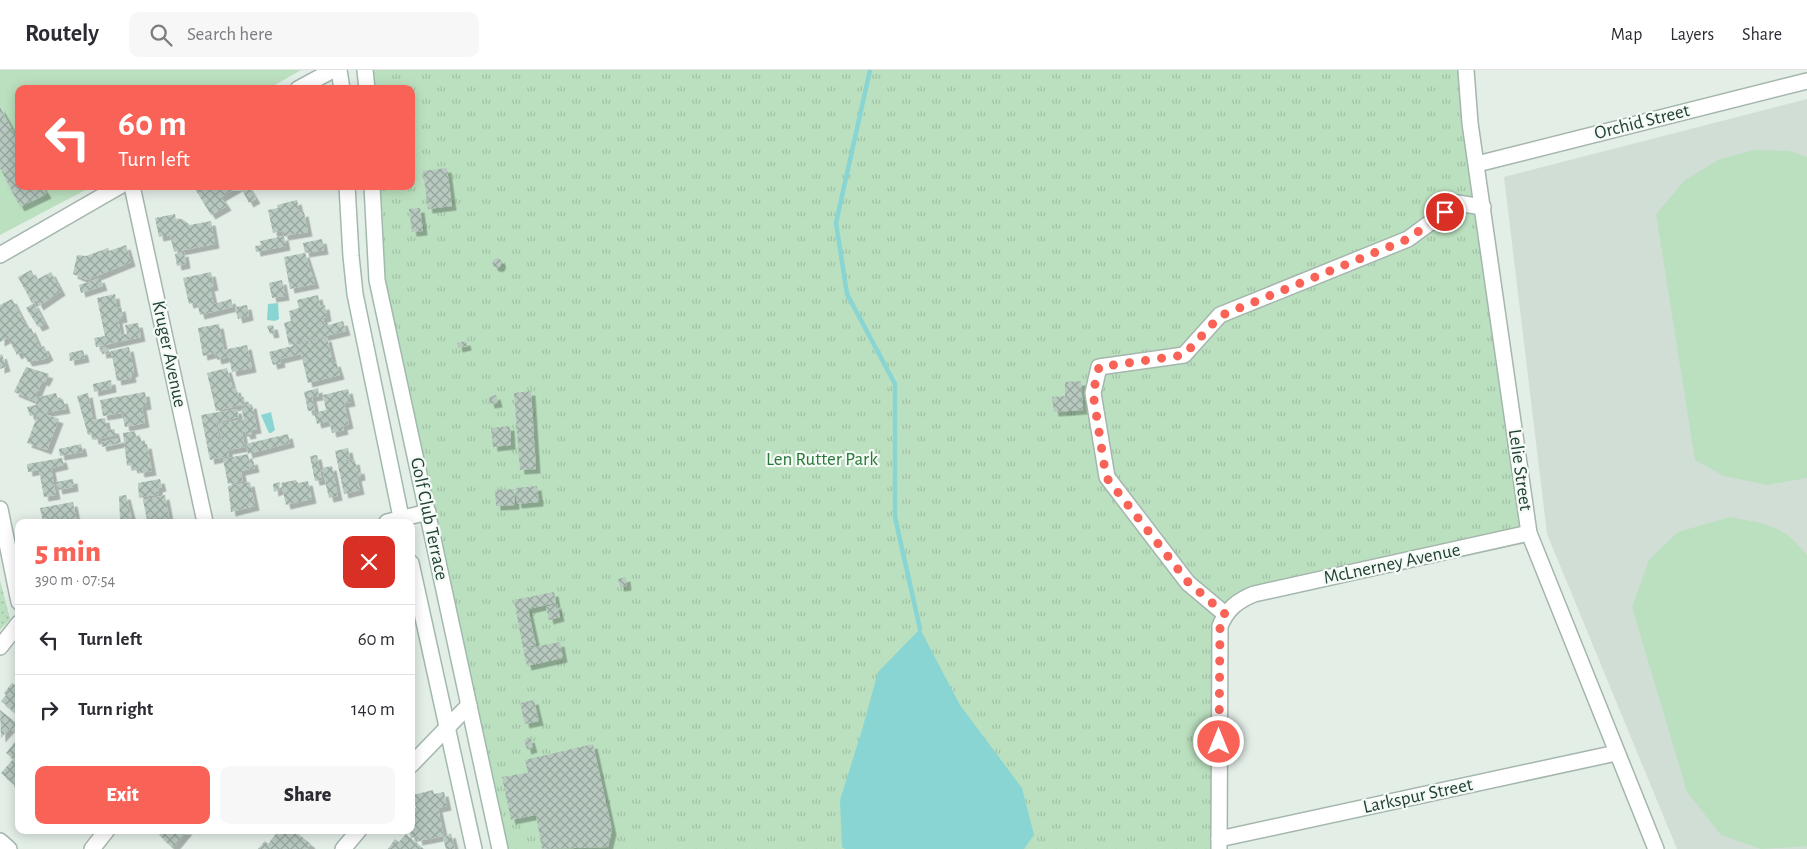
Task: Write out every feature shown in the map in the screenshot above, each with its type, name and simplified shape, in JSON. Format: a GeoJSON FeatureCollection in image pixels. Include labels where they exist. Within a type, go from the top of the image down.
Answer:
{"type":"FeatureCollection","features":[{"type":"Feature","properties":{"kind":"street"},"geometry":{"type":"LineString","coordinates":[[305,85],[332,70]]}},
{"type":"Feature","properties":{"kind":"street"},"geometry":{"type":"LineString","coordinates":[[339,70],[341,85]]}},
{"type":"Feature","properties":{"kind":"street"},"geometry":{"type":"LineString","coordinates":[[365,70],[367,85]]}},
{"type":"Feature","properties":{"kind":"street","name":"Lelie Street"},"geometry":{"type":"LineString","coordinates":[[1466,70],[1470,123],[1529,534],[1656,849]]}},
{"type":"Feature","properties":{"kind":"street","name":"Orchid Street"},"geometry":{"type":"LineString","coordinates":[[1477,164],[1807,81]]}},
{"type":"Feature","properties":{"kind":"street"},"geometry":{"type":"LineString","coordinates":[[0,255],[113,190]]}},
{"type":"Feature","properties":{"kind":"street","name":"Kruger Avenue"},"geometry":{"type":"LineString","coordinates":[[133,190],[204,519]]}},
{"type":"Feature","properties":{"kind":"street","name":"Golf Club Terrace"},"geometry":{"type":"LineString","coordinates":[[347,190],[355,294],[397,519]]}},
{"type":"Feature","properties":{"kind":"street","name":"Golf Club Terrace"},"geometry":{"type":"LineString","coordinates":[[372,190],[377,280],[500,849]]}},
{"type":"Feature","properties":{"kind":"street"},"geometry":{"type":"LineString","coordinates":[[1219,844],[1220,626],[1225,614],[1188,582],[1106,477],[1093,393],[1099,367],[1184,355],[1220,316],[1408,239],[1457,203],[1483,207]]}},
{"type":"Feature","properties":{"kind":"street"},"geometry":{"type":"LineString","coordinates":[[0,508],[15,582]]}},
{"type":"Feature","properties":{"kind":"street"},"geometry":{"type":"LineString","coordinates":[[404,519],[428,512]]}},
{"type":"Feature","properties":{"kind":"street","name":"McLnerney Avenue"},"geometry":{"type":"LineString","coordinates":[[1225,614],[1234,605],[1254,594],[1529,534]]}},
{"type":"Feature","properties":{"kind":"street","name":"Golf Club Terrace"},"geometry":{"type":"LineString","coordinates":[[415,580],[474,849]]}},
{"type":"Feature","properties":{"kind":"street"},"geometry":{"type":"LineString","coordinates":[[0,647],[15,628]]}},
{"type":"Feature","properties":{"kind":"street"},"geometry":{"type":"LineString","coordinates":[[415,761],[469,705]]}},
{"type":"Feature","properties":{"kind":"street","name":"Larkspur Street"},"geometry":{"type":"LineString","coordinates":[[1219,844],[1616,753]]}},
{"type":"Feature","properties":{"kind":"street"},"geometry":{"type":"LineString","coordinates":[[92,849],[104,834]]}},
{"type":"Feature","properties":{"kind":"street"},"geometry":{"type":"LineString","coordinates":[[343,849],[355,834]]}},
{"type":"Feature","properties":{"kind":"street"},"geometry":{"type":"LineString","coordinates":[[0,842],[9,849]]}},
{"type":"Feature","properties":{"kind":"shaded area"},"geometry":{"type":"Polygon","coordinates":[[[1807,99],[1807,849],[1677,849],[1547,534],[1504,177],[1807,99]]]}},
{"type":"Feature","properties":{"kind":"green space"},"geometry":{"type":"Polygon","coordinates":[[[0,70],[301,70],[275,85],[15,85],[15,190],[85,190],[0,235],[0,70]]]}},
{"type":"Feature","properties":{"kind":"green space","name":"Len Rutter Park"},"geometry":{"type":"Polygon","coordinates":[[[373,70],[1461,70],[1525,531],[1228,604],[1215,849],[508,849],[384,278],[379,190],[415,190],[415,85],[375,85],[373,70]]]}},
{"type":"Feature","properties":{"kind":"green space"},"geometry":{"type":"Polygon","coordinates":[[[1754,150],[1789,151],[1807,157],[1807,478],[1767,485],[1724,476],[1695,460],[1656,214],[1685,180],[1720,159],[1754,150]]]}},
{"type":"Feature","properties":{"kind":"green space"},"geometry":{"type":"Polygon","coordinates":[[[1730,517],[1773,527],[1789,537],[1807,555],[1807,846],[1761,849],[1721,835],[1687,792],[1632,607],[1649,560],[1678,532],[1730,517]]]}},
{"type":"Feature","properties":{"kind":"green space"},"geometry":{"type":"Polygon","coordinates":[[[0,580],[10,619],[0,630],[0,580]]]}},
{"type":"Feature","properties":{"kind":"water"},"geometry":{"type":"Polygon","coordinates":[[[278,303],[279,319],[275,321],[267,320],[268,304],[278,303]]]}},
{"type":"Feature","properties":{"kind":"water"},"geometry":{"type":"Polygon","coordinates":[[[271,412],[275,430],[269,433],[261,415],[271,412]]]}},
{"type":"Feature","properties":{"kind":"water"},"geometry":{"type":"Polygon","coordinates":[[[920,629],[960,705],[1022,788],[1034,835],[1024,849],[845,849],[842,847],[840,800],[878,672],[920,629]]]}},
{"type":"Feature","properties":{"kind":"building"},"geometry":{"type":"Polygon","coordinates":[[[0,107],[15,135],[15,190],[44,190],[47,194],[20,207],[0,168],[0,107]]]}},
{"type":"Feature","properties":{"kind":"building"},"geometry":{"type":"Polygon","coordinates":[[[447,168],[452,206],[428,209],[423,171],[447,168]]]}},
{"type":"Feature","properties":{"kind":"building"},"geometry":{"type":"Polygon","coordinates":[[[196,190],[233,190],[221,197],[227,206],[211,215],[196,190]]]}},
{"type":"Feature","properties":{"kind":"building"},"geometry":{"type":"Polygon","coordinates":[[[242,190],[250,190],[256,199],[249,203],[242,190]]]}},
{"type":"Feature","properties":{"kind":"building"},"geometry":{"type":"Polygon","coordinates":[[[297,200],[300,213],[304,212],[308,232],[284,236],[282,231],[273,233],[268,210],[278,208],[277,205],[297,200]]]}},
{"type":"Feature","properties":{"kind":"building"},"geometry":{"type":"Polygon","coordinates":[[[420,208],[423,231],[412,232],[409,209],[420,208]]]}},
{"type":"Feature","properties":{"kind":"building"},"geometry":{"type":"Polygon","coordinates":[[[175,214],[176,220],[182,219],[190,225],[211,221],[215,244],[174,252],[170,235],[159,237],[155,218],[175,214]]]}},
{"type":"Feature","properties":{"kind":"building"},"geometry":{"type":"Polygon","coordinates":[[[284,236],[286,246],[256,252],[255,246],[261,245],[260,241],[284,236]]]}},
{"type":"Feature","properties":{"kind":"building"},"geometry":{"type":"Polygon","coordinates":[[[322,239],[324,250],[305,253],[303,243],[322,239]]]}},
{"type":"Feature","properties":{"kind":"building"},"geometry":{"type":"Polygon","coordinates":[[[126,245],[131,262],[87,280],[73,274],[77,255],[86,256],[108,248],[109,251],[126,245]]]}},
{"type":"Feature","properties":{"kind":"building"},"geometry":{"type":"Polygon","coordinates":[[[184,252],[186,264],[177,266],[175,254],[184,252]]]}},
{"type":"Feature","properties":{"kind":"building"},"geometry":{"type":"Polygon","coordinates":[[[305,253],[315,284],[290,289],[284,257],[305,253]]]}},
{"type":"Feature","properties":{"kind":"building"},"geometry":{"type":"Polygon","coordinates":[[[497,258],[502,263],[497,268],[492,263],[497,258]]]}},
{"type":"Feature","properties":{"kind":"building"},"geometry":{"type":"Polygon","coordinates":[[[31,270],[36,280],[51,272],[61,291],[39,306],[36,300],[32,303],[18,277],[31,270]]]}},
{"type":"Feature","properties":{"kind":"building"},"geometry":{"type":"Polygon","coordinates":[[[211,272],[214,286],[210,287],[214,304],[231,299],[233,307],[200,315],[197,302],[189,304],[183,278],[211,272]]]}},
{"type":"Feature","properties":{"kind":"building"},"geometry":{"type":"Polygon","coordinates":[[[100,278],[103,286],[81,293],[79,285],[100,278]]]}},
{"type":"Feature","properties":{"kind":"building"},"geometry":{"type":"Polygon","coordinates":[[[282,280],[285,296],[272,298],[269,283],[282,280]]]}},
{"type":"Feature","properties":{"kind":"building"},"geometry":{"type":"Polygon","coordinates":[[[115,294],[117,308],[121,307],[123,318],[118,319],[121,335],[127,334],[125,325],[138,323],[141,337],[96,347],[94,338],[105,336],[97,298],[115,294]]]}},
{"type":"Feature","properties":{"kind":"building"},"geometry":{"type":"Polygon","coordinates":[[[318,295],[320,306],[325,305],[327,317],[323,318],[325,326],[343,321],[346,331],[289,345],[284,323],[291,321],[289,311],[299,308],[297,300],[318,295]]]}},
{"type":"Feature","properties":{"kind":"building"},"geometry":{"type":"Polygon","coordinates":[[[12,299],[28,330],[31,328],[40,348],[44,346],[49,356],[44,359],[28,362],[22,352],[17,355],[8,338],[0,342],[0,305],[12,299]]]}},
{"type":"Feature","properties":{"kind":"building"},"geometry":{"type":"Polygon","coordinates":[[[34,303],[45,324],[38,327],[26,308],[34,303]]]}},
{"type":"Feature","properties":{"kind":"building"},"geometry":{"type":"Polygon","coordinates":[[[247,305],[249,316],[238,319],[235,307],[247,305]]]}},
{"type":"Feature","properties":{"kind":"building"},"geometry":{"type":"Polygon","coordinates":[[[219,324],[224,350],[247,345],[252,368],[232,372],[229,357],[217,360],[215,353],[203,356],[198,328],[219,324]]]}},
{"type":"Feature","properties":{"kind":"building"},"geometry":{"type":"Polygon","coordinates":[[[273,325],[275,333],[270,334],[267,326],[273,325]]]}},
{"type":"Feature","properties":{"kind":"building"},"geometry":{"type":"Polygon","coordinates":[[[327,337],[333,363],[336,362],[340,375],[308,383],[301,354],[280,359],[281,363],[273,365],[269,352],[327,337]]]}},
{"type":"Feature","properties":{"kind":"building"},"geometry":{"type":"Polygon","coordinates":[[[466,341],[467,346],[458,348],[457,343],[466,341]]]}},
{"type":"Feature","properties":{"kind":"building"},"geometry":{"type":"Polygon","coordinates":[[[108,347],[109,353],[102,354],[101,348],[108,347]]]}},
{"type":"Feature","properties":{"kind":"building"},"geometry":{"type":"Polygon","coordinates":[[[129,347],[134,372],[131,373],[132,378],[117,381],[111,351],[129,347]]]}},
{"type":"Feature","properties":{"kind":"building"},"geometry":{"type":"Polygon","coordinates":[[[83,350],[85,358],[70,361],[69,353],[83,350]]]}},
{"type":"Feature","properties":{"kind":"building"},"geometry":{"type":"Polygon","coordinates":[[[2,354],[6,367],[0,369],[0,355],[2,354]]]}},
{"type":"Feature","properties":{"kind":"building"},"geometry":{"type":"Polygon","coordinates":[[[26,367],[49,374],[45,382],[42,381],[35,398],[56,393],[58,400],[63,399],[66,409],[43,413],[59,419],[47,450],[27,443],[38,414],[30,416],[27,407],[36,405],[35,401],[14,392],[26,367]]]}},
{"type":"Feature","properties":{"kind":"building"},"geometry":{"type":"Polygon","coordinates":[[[227,368],[233,389],[236,388],[239,398],[244,397],[245,404],[216,411],[207,373],[227,368]]]}},
{"type":"Feature","properties":{"kind":"building"},"geometry":{"type":"Polygon","coordinates":[[[111,380],[112,388],[94,392],[93,384],[111,380]]]}},
{"type":"Feature","properties":{"kind":"building"},"geometry":{"type":"Polygon","coordinates":[[[1081,381],[1083,410],[1054,412],[1052,397],[1065,396],[1065,382],[1081,381]]]}},
{"type":"Feature","properties":{"kind":"building"},"geometry":{"type":"Polygon","coordinates":[[[318,388],[319,396],[312,397],[315,410],[308,411],[304,392],[318,388]]]}},
{"type":"Feature","properties":{"kind":"building"},"geometry":{"type":"Polygon","coordinates":[[[348,389],[351,402],[344,403],[349,424],[343,426],[344,430],[332,433],[329,421],[317,424],[314,413],[326,410],[323,395],[348,389]]]}},
{"type":"Feature","properties":{"kind":"building"},"geometry":{"type":"Polygon","coordinates":[[[531,391],[536,469],[520,470],[514,393],[531,391]]]}},
{"type":"Feature","properties":{"kind":"building"},"geometry":{"type":"Polygon","coordinates":[[[145,392],[147,405],[142,406],[145,423],[125,427],[122,413],[103,416],[100,400],[145,392]]]}},
{"type":"Feature","properties":{"kind":"building"},"geometry":{"type":"Polygon","coordinates":[[[88,393],[93,420],[105,418],[107,430],[114,429],[116,435],[94,440],[93,434],[88,435],[77,396],[88,393]]]}},
{"type":"Feature","properties":{"kind":"building"},"geometry":{"type":"Polygon","coordinates":[[[496,395],[498,403],[490,404],[489,397],[496,395]]]}},
{"type":"Feature","properties":{"kind":"building"},"geometry":{"type":"Polygon","coordinates":[[[252,404],[257,429],[251,430],[252,434],[246,435],[245,432],[242,432],[245,447],[228,450],[229,456],[210,460],[201,415],[237,409],[239,417],[219,422],[217,416],[218,422],[216,423],[220,442],[222,442],[218,424],[244,419],[241,406],[252,404]]]}},
{"type":"Feature","properties":{"kind":"building"},"geometry":{"type":"Polygon","coordinates":[[[510,426],[511,445],[493,447],[491,428],[510,426]]]}},
{"type":"Feature","properties":{"kind":"building"},"geometry":{"type":"Polygon","coordinates":[[[135,431],[136,437],[140,436],[142,445],[147,444],[152,471],[140,473],[139,468],[133,469],[132,465],[127,466],[123,433],[135,431]]]}},
{"type":"Feature","properties":{"kind":"building"},"geometry":{"type":"Polygon","coordinates":[[[288,434],[290,443],[248,454],[246,444],[288,434]]]}},
{"type":"Feature","properties":{"kind":"building"},"geometry":{"type":"Polygon","coordinates":[[[120,438],[121,443],[102,447],[101,442],[120,438]]]}},
{"type":"Feature","properties":{"kind":"building"},"geometry":{"type":"Polygon","coordinates":[[[81,444],[83,452],[60,456],[59,449],[81,444]]]}},
{"type":"Feature","properties":{"kind":"building"},"geometry":{"type":"Polygon","coordinates":[[[348,448],[350,459],[345,460],[347,462],[355,460],[357,470],[360,469],[361,476],[357,477],[360,490],[344,494],[335,451],[348,448]]]}},
{"type":"Feature","properties":{"kind":"building"},"geometry":{"type":"Polygon","coordinates":[[[248,454],[249,461],[253,460],[255,468],[241,471],[243,481],[228,484],[223,459],[248,454]]]}},
{"type":"Feature","properties":{"kind":"building"},"geometry":{"type":"Polygon","coordinates":[[[317,455],[322,480],[315,481],[310,456],[317,455]]]}},
{"type":"Feature","properties":{"kind":"building"},"geometry":{"type":"Polygon","coordinates":[[[62,458],[64,465],[51,468],[56,495],[44,497],[39,470],[28,472],[27,464],[62,458]]]}},
{"type":"Feature","properties":{"kind":"building"},"geometry":{"type":"Polygon","coordinates":[[[332,466],[338,496],[329,498],[322,468],[332,466]]]}},
{"type":"Feature","properties":{"kind":"building"},"geometry":{"type":"Polygon","coordinates":[[[73,479],[74,487],[58,490],[56,482],[73,479]]]}},
{"type":"Feature","properties":{"kind":"building"},"geometry":{"type":"Polygon","coordinates":[[[160,479],[162,487],[158,488],[159,494],[139,498],[138,483],[160,479]]]}},
{"type":"Feature","properties":{"kind":"building"},"geometry":{"type":"Polygon","coordinates":[[[296,480],[298,483],[308,481],[312,499],[286,505],[281,483],[296,480]]]}},
{"type":"Feature","properties":{"kind":"building"},"geometry":{"type":"Polygon","coordinates":[[[250,482],[255,506],[231,512],[228,486],[250,482]]]}},
{"type":"Feature","properties":{"kind":"building"},"geometry":{"type":"Polygon","coordinates":[[[280,482],[279,490],[274,492],[273,484],[280,482]]]}},
{"type":"Feature","properties":{"kind":"building"},"geometry":{"type":"Polygon","coordinates":[[[537,486],[539,502],[517,504],[515,488],[537,486]]]}},
{"type":"Feature","properties":{"kind":"building"},"geometry":{"type":"Polygon","coordinates":[[[514,489],[515,505],[496,506],[495,490],[514,489]]]}},
{"type":"Feature","properties":{"kind":"building"},"geometry":{"type":"Polygon","coordinates":[[[126,495],[132,518],[120,519],[119,496],[126,495]]]}},
{"type":"Feature","properties":{"kind":"building"},"geometry":{"type":"Polygon","coordinates":[[[165,495],[169,519],[147,519],[143,500],[165,495]]]}},
{"type":"Feature","properties":{"kind":"building"},"geometry":{"type":"Polygon","coordinates":[[[73,502],[76,519],[42,519],[40,508],[73,502]]]}},
{"type":"Feature","properties":{"kind":"building"},"geometry":{"type":"Polygon","coordinates":[[[626,577],[627,586],[620,587],[618,579],[626,577]]]}},
{"type":"Feature","properties":{"kind":"building"},"geometry":{"type":"Polygon","coordinates":[[[554,592],[556,603],[528,609],[536,645],[523,648],[514,600],[554,592]]]}},
{"type":"Feature","properties":{"kind":"building"},"geometry":{"type":"Polygon","coordinates":[[[557,604],[560,617],[549,620],[546,607],[557,604]]]}},
{"type":"Feature","properties":{"kind":"building"},"geometry":{"type":"Polygon","coordinates":[[[560,642],[563,658],[527,666],[523,649],[560,642]]]}},
{"type":"Feature","properties":{"kind":"building"},"geometry":{"type":"Polygon","coordinates":[[[12,683],[15,685],[15,713],[1,701],[6,695],[4,693],[12,683]]]}},
{"type":"Feature","properties":{"kind":"building"},"geometry":{"type":"Polygon","coordinates":[[[534,700],[539,721],[525,724],[520,703],[534,700]]]}},
{"type":"Feature","properties":{"kind":"building"},"geometry":{"type":"Polygon","coordinates":[[[0,710],[15,722],[15,732],[10,728],[1,738],[0,710]]]}},
{"type":"Feature","properties":{"kind":"building"},"geometry":{"type":"Polygon","coordinates":[[[530,738],[533,748],[527,750],[524,740],[530,738]]]}},
{"type":"Feature","properties":{"kind":"building"},"geometry":{"type":"Polygon","coordinates":[[[15,742],[15,755],[12,758],[6,753],[15,742]]]}},
{"type":"Feature","properties":{"kind":"building"},"geometry":{"type":"Polygon","coordinates":[[[593,744],[612,830],[608,847],[542,849],[536,815],[511,820],[502,777],[528,773],[525,760],[593,744]]]}},
{"type":"Feature","properties":{"kind":"building"},"geometry":{"type":"Polygon","coordinates":[[[14,758],[15,759],[15,785],[1,773],[14,758]]]}},
{"type":"Feature","properties":{"kind":"building"},"geometry":{"type":"Polygon","coordinates":[[[433,790],[434,794],[444,792],[447,806],[438,808],[444,836],[418,841],[417,836],[411,838],[410,834],[415,834],[415,794],[433,790]]]}},
{"type":"Feature","properties":{"kind":"building"},"geometry":{"type":"Polygon","coordinates":[[[451,833],[455,849],[446,849],[443,838],[451,833]]]}},
{"type":"Feature","properties":{"kind":"building"},"geometry":{"type":"Polygon","coordinates":[[[160,834],[185,834],[173,848],[160,834]]]}},
{"type":"Feature","properties":{"kind":"building"},"geometry":{"type":"Polygon","coordinates":[[[276,834],[298,834],[311,844],[307,849],[258,849],[265,841],[268,844],[276,834]]]}},
{"type":"Feature","properties":{"kind":"building"},"geometry":{"type":"Polygon","coordinates":[[[406,834],[424,849],[388,849],[395,839],[399,842],[406,834]]]}},
{"type":"Feature","properties":{"kind":"waterway"},"geometry":{"type":"LineString","coordinates":[[870,70],[836,223],[847,294],[895,384],[895,517],[920,629]]}},
{"type":"Feature","properties":{"kind":"route"},"geometry":{"type":"LineString","coordinates":[[1219,742],[1220,626],[1225,614],[1188,582],[1106,477],[1093,393],[1099,367],[1184,355],[1220,316],[1342,268],[1408,239],[1445,212]]}}]}
